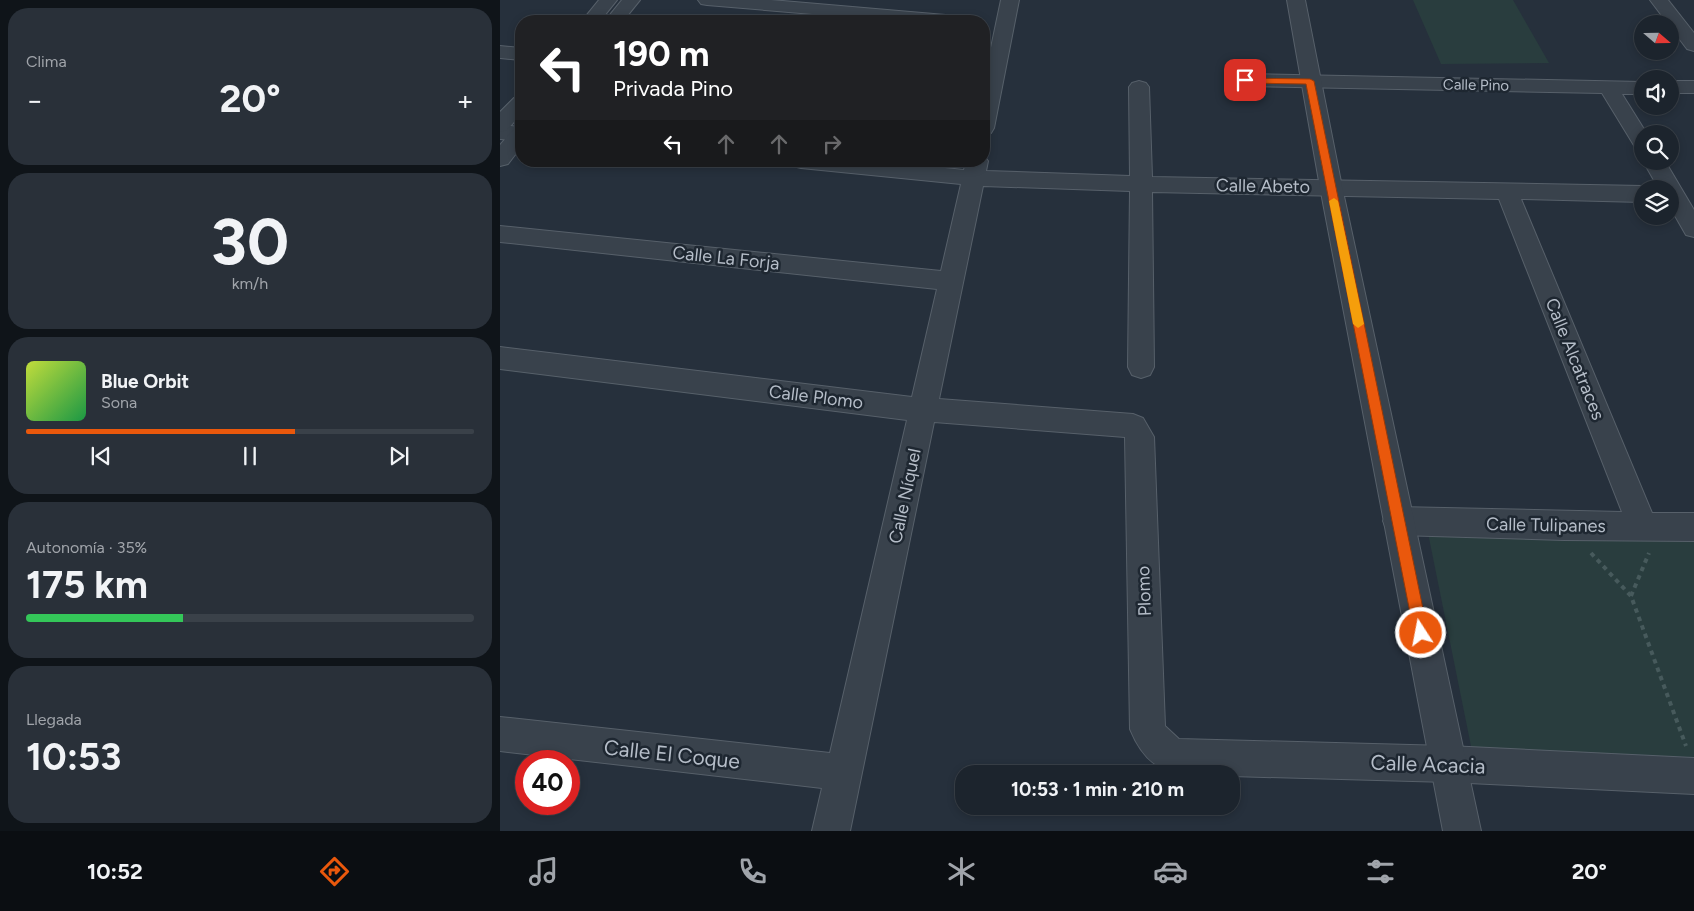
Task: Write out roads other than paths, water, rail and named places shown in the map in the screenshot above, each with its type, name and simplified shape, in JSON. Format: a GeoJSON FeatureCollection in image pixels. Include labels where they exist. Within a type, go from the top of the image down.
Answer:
{"type":"FeatureCollection","features":[{"type":"Feature","properties":{"kind":"street"},"geometry":{"type":"LineString","coordinates":[[596,15],[608,0]]}},
{"type":"Feature","properties":{"kind":"street"},"geometry":{"type":"LineString","coordinates":[[619,15],[631,0]]}},
{"type":"Feature","properties":{"kind":"street"},"geometry":{"type":"LineString","coordinates":[[707,0],[886,15]]}},
{"type":"Feature","properties":{"kind":"street"},"geometry":{"type":"LineString","coordinates":[[990,76],[998,25],[1010,0]]}},
{"type":"Feature","properties":{"kind":"street"},"geometry":{"type":"LineString","coordinates":[[1296,0],[1331,187],[1462,831]]}},
{"type":"Feature","properties":{"kind":"street"},"geometry":{"type":"LineString","coordinates":[[1659,0],[1694,45]]}},
{"type":"Feature","properties":{"kind":"street"},"geometry":{"type":"LineString","coordinates":[[500,52],[515,53]]}},
{"type":"Feature","properties":{"kind":"street","name":"Calle Pino"},"geometry":{"type":"LineString","coordinates":[[1245,80],[1634,88]]}},
{"type":"Feature","properties":{"kind":"street"},"geometry":{"type":"LineString","coordinates":[[1139,87],[1141,368]]}},
{"type":"Feature","properties":{"kind":"street"},"geometry":{"type":"LineString","coordinates":[[1679,88],[1694,87]]}},
{"type":"Feature","properties":{"kind":"street"},"geometry":{"type":"LineString","coordinates":[[1610,88],[1634,128]]}},
{"type":"Feature","properties":{"kind":"street"},"geometry":{"type":"LineString","coordinates":[[500,125],[515,109]]}},
{"type":"Feature","properties":{"kind":"street"},"geometry":{"type":"LineString","coordinates":[[500,132],[515,133]]}},
{"type":"Feature","properties":{"kind":"street"},"geometry":{"type":"LineString","coordinates":[[500,159],[515,141]]}},
{"type":"Feature","properties":{"kind":"street","name":"Calle Abeto"},"geometry":{"type":"LineString","coordinates":[[918,167],[1141,184],[1634,194]]}},
{"type":"Feature","properties":{"kind":"street","name":"Calle Níquel"},"geometry":{"type":"LineString","coordinates":[[831,831],[976,170]]}},
{"type":"Feature","properties":{"kind":"street"},"geometry":{"type":"LineString","coordinates":[[1661,170],[1668,180]]}},
{"type":"Feature","properties":{"kind":"street","name":"Calle Alcatraces"},"geometry":{"type":"LineString","coordinates":[[1508,192],[1652,527]]}},
{"type":"Feature","properties":{"kind":"street"},"geometry":{"type":"LineString","coordinates":[[1679,194],[1694,230]]}},
{"type":"Feature","properties":{"kind":"street","name":"Calle La Forja"},"geometry":{"type":"LineString","coordinates":[[500,234],[952,281]]}},
{"type":"Feature","properties":{"kind":"street","name":"Calle Plomo"},"geometry":{"type":"LineString","coordinates":[[500,358],[924,410],[1133,426]]}},
{"type":"Feature","properties":{"kind":"street","name":"Plomo"},"geometry":{"type":"LineString","coordinates":[[1133,426],[1140,437],[1147,729],[1153,741],[1164,752]]}},
{"type":"Feature","properties":{"kind":"street","name":"Calle Tulipanes"},"geometry":{"type":"LineString","coordinates":[[1398,521],[1564,526],[1694,526]]}},
{"type":"Feature","properties":{"kind":"street","name":"Calle El Coque"},"geometry":{"type":"LineString","coordinates":[[500,734],[844,773]]}},
{"type":"Feature","properties":{"kind":"street","name":"Calle Acacia"},"geometry":{"type":"LineString","coordinates":[[1164,752],[1177,757],[1193,759],[1448,764],[1691,762]]}}]}
